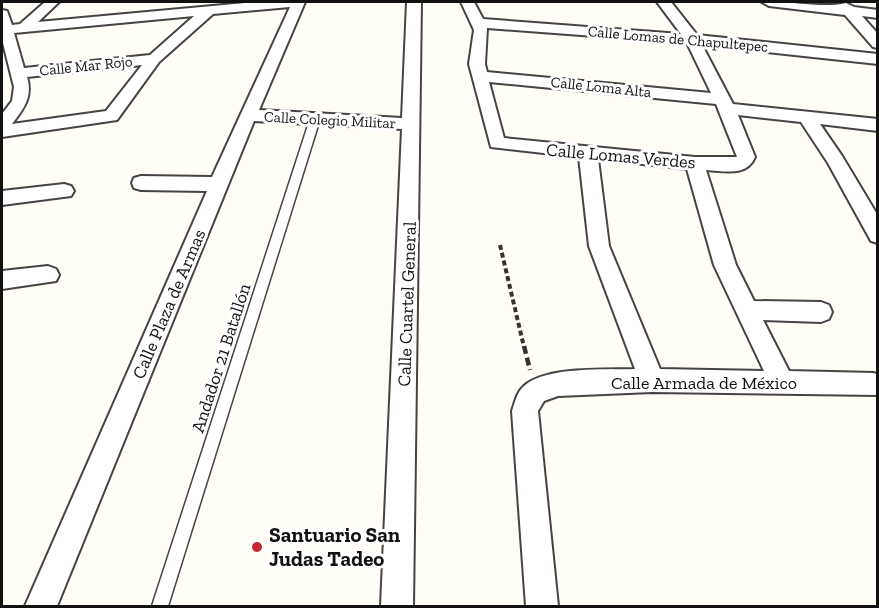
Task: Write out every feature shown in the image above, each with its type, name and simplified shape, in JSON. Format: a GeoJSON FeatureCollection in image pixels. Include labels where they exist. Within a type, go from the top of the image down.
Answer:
{"type":"FeatureCollection","features":[{"type":"Feature","properties":{"kind":"street"},"geometry":{"type":"LineString","coordinates":[[26,27],[52,2]]}},
{"type":"Feature","properties":{"kind":"street"},"geometry":{"type":"LineString","coordinates":[[118,19],[133,2]]}},
{"type":"Feature","properties":{"kind":"street"},"geometry":{"type":"LineString","coordinates":[[2,126],[20,102],[21,87],[2,27],[26,27],[297,2]]}},
{"type":"Feature","properties":{"kind":"street","name":"Calle Plaza de Armas"},"geometry":{"type":"LineString","coordinates":[[41,606],[297,2]]}},
{"type":"Feature","properties":{"kind":"street","name":"Calle Cuartel General"},"geometry":{"type":"LineString","coordinates":[[397,606],[414,2]]}},
{"type":"Feature","properties":{"kind":"street"},"geometry":{"type":"LineString","coordinates":[[468,2],[478,23],[482,39],[477,56],[480,76]]}},
{"type":"Feature","properties":{"kind":"street"},"geometry":{"type":"LineString","coordinates":[[664,2],[692,39],[724,104]]}},
{"type":"Feature","properties":{"kind":"street"},"geometry":{"type":"LineString","coordinates":[[769,2],[845,6],[878,15]]}},
{"type":"Feature","properties":{"kind":"street"},"geometry":{"type":"LineString","coordinates":[[845,6],[878,44]]}},
{"type":"Feature","properties":{"kind":"street"},"geometry":{"type":"LineString","coordinates":[[2,131],[111,116],[154,59],[209,10]]}},
{"type":"Feature","properties":{"kind":"street","name":"Calle Lomas de Chapultepec"},"geometry":{"type":"LineString","coordinates":[[478,23],[692,39],[878,59]]}},
{"type":"Feature","properties":{"kind":"street","name":"Calle Mar Rojo"},"geometry":{"type":"LineString","coordinates":[[18,73],[154,59]]}},
{"type":"Feature","properties":{"kind":"street","name":"Calle Loma Alta"},"geometry":{"type":"LineString","coordinates":[[480,76],[724,104],[807,119],[878,125]]}},
{"type":"Feature","properties":{"kind":"street","name":"Calle Lomas Verdes"},"geometry":{"type":"LineString","coordinates":[[480,76],[497,143],[694,163],[737,165],[744,162],[746,157],[724,104]]}},
{"type":"Feature","properties":{"kind":"street","name":"Calle Colegio Militar"},"geometry":{"type":"LineString","coordinates":[[248,115],[412,124]]}},
{"type":"Feature","properties":{"kind":"street"},"geometry":{"type":"LineString","coordinates":[[807,119],[836,160],[878,235]]}},
{"type":"Feature","properties":{"kind":"street"},"geometry":{"type":"LineString","coordinates":[[588,153],[599,246],[652,380]]}},
{"type":"Feature","properties":{"kind":"street"},"geometry":{"type":"LineString","coordinates":[[694,163],[717,243],[745,310],[782,383]]}},
{"type":"Feature","properties":{"kind":"street"},"geometry":{"type":"LineString","coordinates":[[141,183],[219,184]]}},
{"type":"Feature","properties":{"kind":"street"},"geometry":{"type":"LineString","coordinates":[[2,198],[64,191]]}},
{"type":"Feature","properties":{"kind":"street"},"geometry":{"type":"LineString","coordinates":[[2,280],[48,275]]}},
{"type":"Feature","properties":{"kind":"street"},"geometry":{"type":"LineString","coordinates":[[745,310],[821,312]]}},
{"type":"Feature","properties":{"kind":"street","name":"Calle Armada de México"},"geometry":{"type":"LineString","coordinates":[[535,392],[558,384],[652,380],[874,385]]}},
{"type":"Feature","properties":{"kind":"street"},"geometry":{"type":"LineString","coordinates":[[535,392],[528,400],[525,411],[542,606]]}},
{"type":"Feature","properties":{"kind":"lane","name":"Andador 21 Batallón"},"geometry":{"type":"LineString","coordinates":[[160,606],[315,119]]}},
{"type":"Feature","properties":{"kind":"path"},"geometry":{"type":"LineString","coordinates":[[500,245],[535,392]]}},
{"type":"Feature","properties":{"kind":"place","name":"Santuario San Judas Tadeo"},"geometry":{"type":"Point","coordinates":[257,547]}}]}
